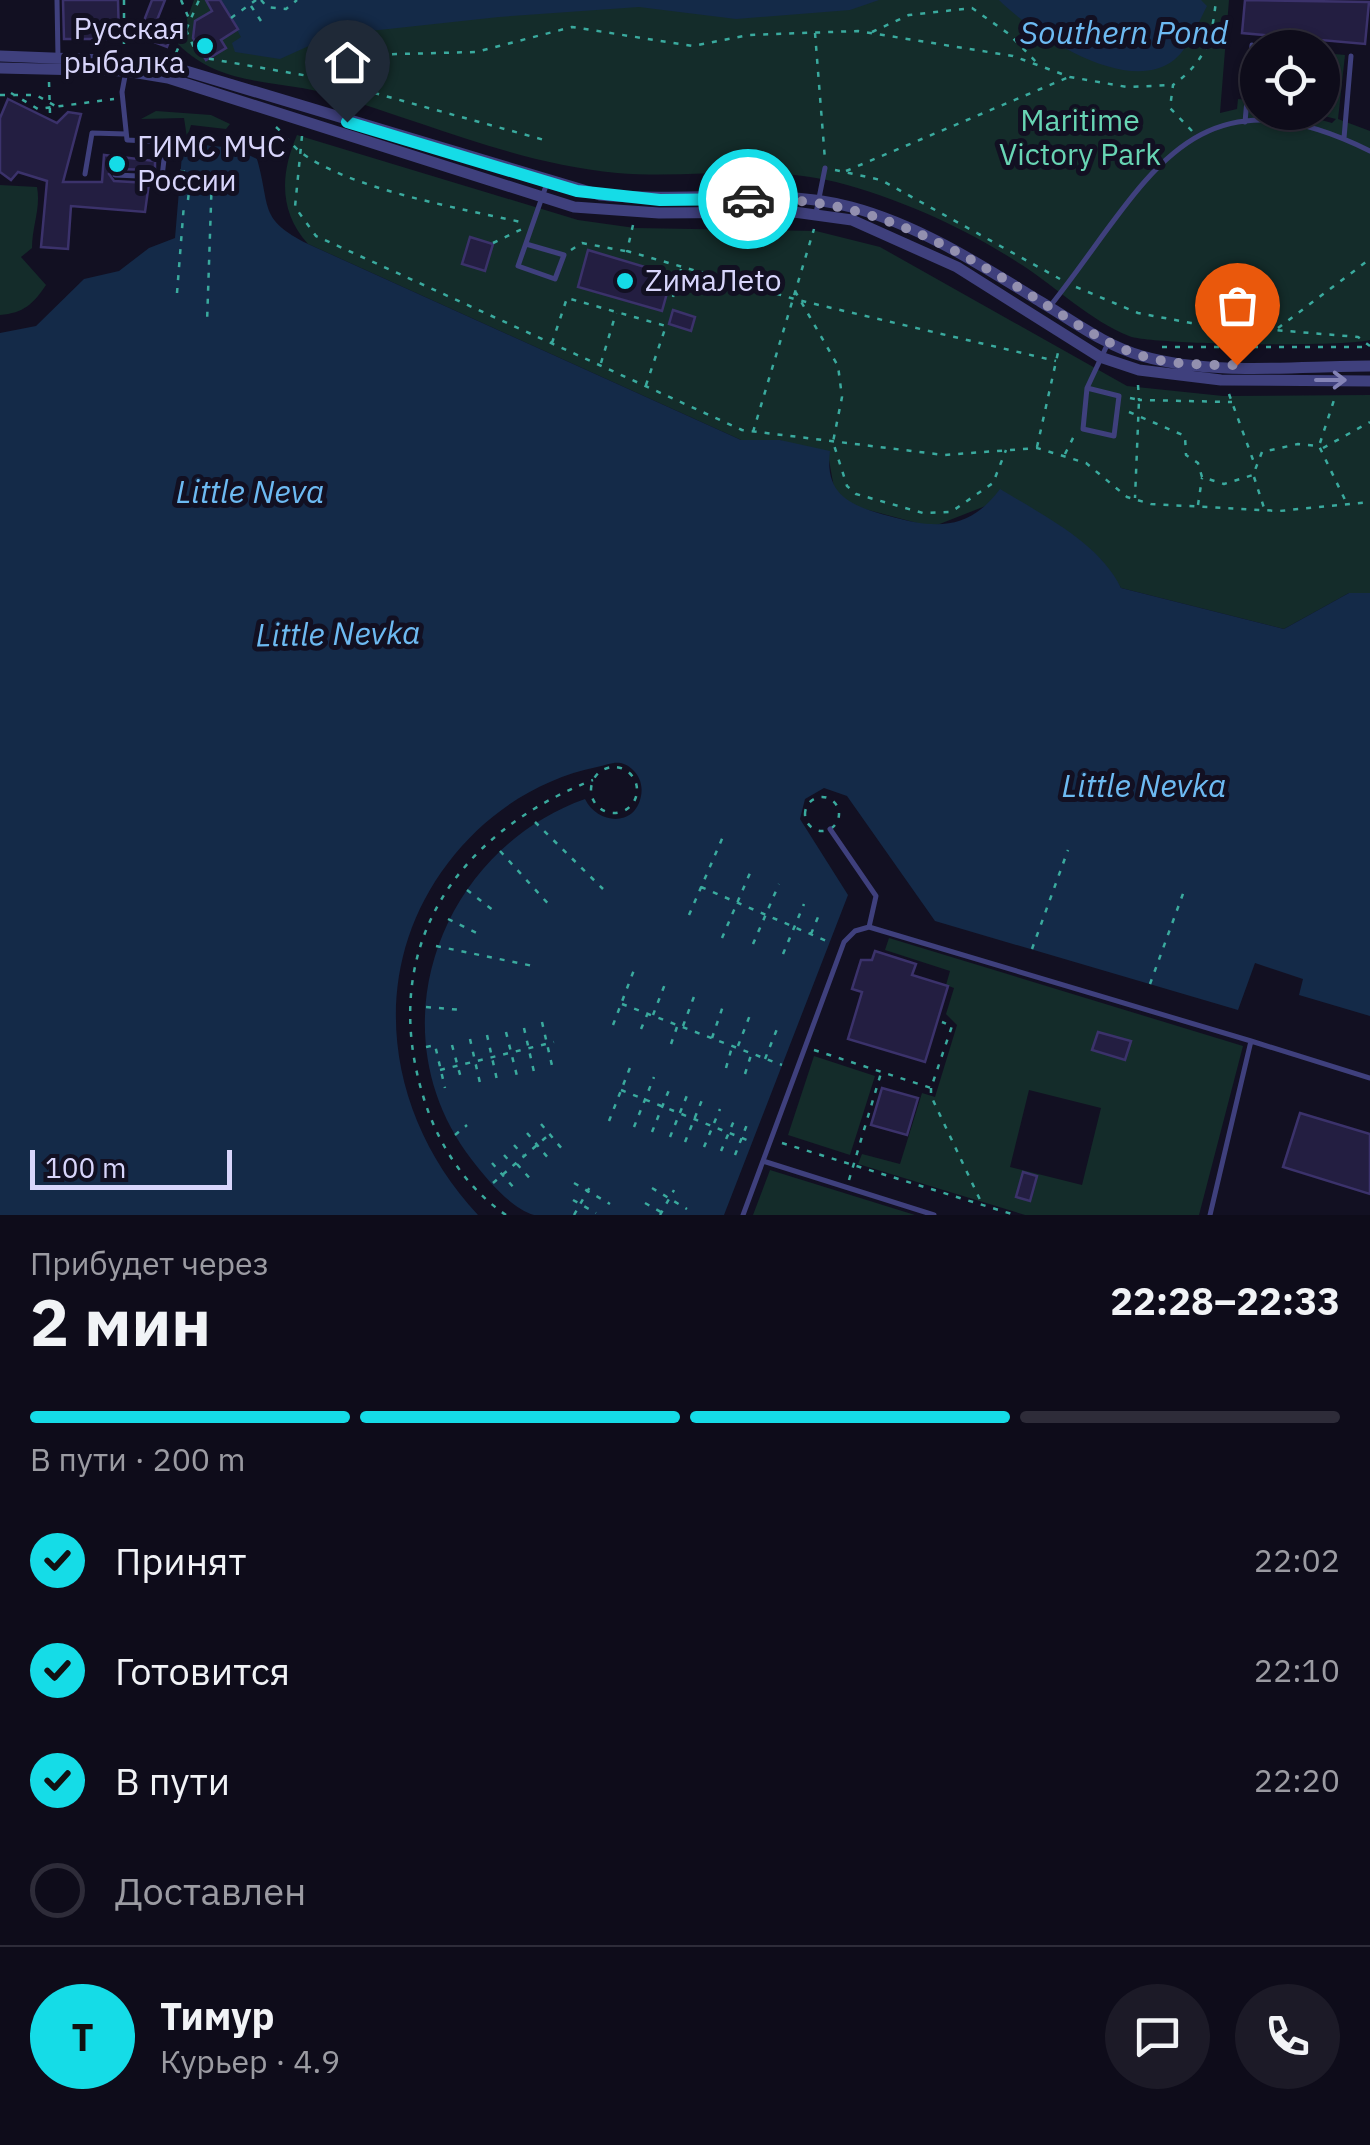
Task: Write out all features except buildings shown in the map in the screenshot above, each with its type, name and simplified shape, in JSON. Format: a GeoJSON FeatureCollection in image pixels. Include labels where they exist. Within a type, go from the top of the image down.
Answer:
{"type":"FeatureCollection","features":[{"type":"Feature","properties":{"kind":"street"},"geometry":{"type":"LineString","coordinates":[[0,56],[55,67]]}},
{"type":"Feature","properties":{"kind":"street"},"geometry":{"type":"LineString","coordinates":[[0,68],[125,59],[168,78],[574,207],[846,205],[917,231],[1108,341],[1143,356],[1186,364],[1370,366]]}},
{"type":"Feature","properties":{"kind":"street"},"geometry":{"type":"LineString","coordinates":[[309,122],[627,205]]}},
{"type":"Feature","properties":{"kind":"street"},"geometry":{"type":"LineString","coordinates":[[817,208],[957,268],[1100,357],[1139,370],[1184,378],[1370,381]]}},
{"type":"Feature","properties":{"kind":"lane"},"geometry":{"type":"LineString","coordinates":[[55,67],[57,0]]}},
{"type":"Feature","properties":{"kind":"lane"},"geometry":{"type":"LineString","coordinates":[[1344,138],[1352,56]]}},
{"type":"Feature","properties":{"kind":"lane"},"geometry":{"type":"LineString","coordinates":[[114,175],[162,177],[166,142],[127,140],[122,98],[125,59]]}},
{"type":"Feature","properties":{"kind":"lane"},"geometry":{"type":"LineString","coordinates":[[1040,320],[1120,207],[1157,164],[1196,136],[1240,123]]}},
{"type":"Feature","properties":{"kind":"lane"},"geometry":{"type":"LineString","coordinates":[[1327,130],[1370,151]]}},
{"type":"Feature","properties":{"kind":"lane"},"geometry":{"type":"LineString","coordinates":[[86,174],[92,134],[126,134]]}},
{"type":"Feature","properties":{"kind":"lane"},"geometry":{"type":"LineString","coordinates":[[817,208],[825,168]]}},
{"type":"Feature","properties":{"kind":"lane"},"geometry":{"type":"LineString","coordinates":[[526,244],[564,255],[555,279],[518,266],[547,183]]}},
{"type":"Feature","properties":{"kind":"lane"},"geometry":{"type":"LineString","coordinates":[[1088,388],[1119,396],[1114,436],[1083,429],[1088,388],[1108,341]]}},
{"type":"Feature","properties":{"kind":"lane"},"geometry":{"type":"LineString","coordinates":[[830,829],[876,896],[869,927]]}},
{"type":"Feature","properties":{"kind":"lane"},"geometry":{"type":"LineString","coordinates":[[743,1215],[844,942],[856,931],[869,927],[1370,1078]]}},
{"type":"Feature","properties":{"kind":"lane"},"geometry":{"type":"LineString","coordinates":[[1210,1215],[1251,1040]]}},
{"type":"Feature","properties":{"kind":"lane"},"geometry":{"type":"LineString","coordinates":[[763,1161],[934,1215]]}},
{"type":"Feature","properties":{"kind":"path"},"geometry":{"type":"LineString","coordinates":[[124,0],[125,59]]}},
{"type":"Feature","properties":{"kind":"path"},"geometry":{"type":"LineString","coordinates":[[181,0],[190,21]]}},
{"type":"Feature","properties":{"kind":"path"},"geometry":{"type":"LineString","coordinates":[[173,58],[199,0]]}},
{"type":"Feature","properties":{"kind":"path"},"geometry":{"type":"LineString","coordinates":[[231,18],[259,0],[267,7],[286,9],[294,1]]}},
{"type":"Feature","properties":{"kind":"path"},"geometry":{"type":"LineString","coordinates":[[320,78],[361,55],[476,52],[572,28],[693,46],[749,35],[870,33],[1013,56],[1070,77],[1127,87],[1173,84],[1196,68],[1212,39],[1216,0]]}},
{"type":"Feature","properties":{"kind":"path"},"geometry":{"type":"LineString","coordinates":[[250,4],[261,20]]}},
{"type":"Feature","properties":{"kind":"path"},"geometry":{"type":"LineString","coordinates":[[870,33],[909,15],[972,8],[1009,34],[1040,66]]}},
{"type":"Feature","properties":{"kind":"path"},"geometry":{"type":"LineString","coordinates":[[186,30],[196,52],[205,58],[320,78],[548,142]]}},
{"type":"Feature","properties":{"kind":"path"},"geometry":{"type":"LineString","coordinates":[[815,31],[825,168],[882,180],[1068,283],[1138,312],[1191,323],[1358,337],[1370,346]]}},
{"type":"Feature","properties":{"kind":"path"},"geometry":{"type":"LineString","coordinates":[[188,58],[196,52]]}},
{"type":"Feature","properties":{"kind":"path"},"geometry":{"type":"LineString","coordinates":[[50,111],[55,67]]}},
{"type":"Feature","properties":{"kind":"path"},"geometry":{"type":"LineString","coordinates":[[844,172],[1070,77]]}},
{"type":"Feature","properties":{"kind":"path"},"geometry":{"type":"LineString","coordinates":[[1173,84],[1170,108],[1196,136]]}},
{"type":"Feature","properties":{"kind":"path"},"geometry":{"type":"LineString","coordinates":[[11,94],[26,105],[50,111],[122,98]]}},
{"type":"Feature","properties":{"kind":"path"},"geometry":{"type":"LineString","coordinates":[[0,95],[50,100],[59,108]]}},
{"type":"Feature","properties":{"kind":"path"},"geometry":{"type":"LineString","coordinates":[[309,122],[299,151],[296,208],[316,236],[752,432],[795,433],[833,442],[944,455],[1037,448],[1065,454],[1098,471],[1134,500],[1198,508],[1265,511],[1370,502]]}},
{"type":"Feature","properties":{"kind":"path"},"geometry":{"type":"LineString","coordinates":[[272,124],[299,151],[366,182],[532,224]]}},
{"type":"Feature","properties":{"kind":"path"},"geometry":{"type":"LineString","coordinates":[[180,171],[212,175],[207,322]]}},
{"type":"Feature","properties":{"kind":"path"},"geometry":{"type":"LineString","coordinates":[[188,200],[191,172]]}},
{"type":"Feature","properties":{"kind":"path"},"geometry":{"type":"LineString","coordinates":[[177,293],[184,204]]}},
{"type":"Feature","properties":{"kind":"path"},"geometry":{"type":"LineString","coordinates":[[493,242],[532,224]]}},
{"type":"Feature","properties":{"kind":"path"},"geometry":{"type":"LineString","coordinates":[[627,251],[634,225]]}},
{"type":"Feature","properties":{"kind":"path"},"geometry":{"type":"LineString","coordinates":[[814,227],[796,299],[838,366],[842,397],[833,442],[842,476],[856,494],[937,514],[952,512],[980,496],[993,483],[1006,449]]}},
{"type":"Feature","properties":{"kind":"path"},"geometry":{"type":"LineString","coordinates":[[564,255],[582,243],[627,251],[796,299],[1056,362]]}},
{"type":"Feature","properties":{"kind":"path"},"geometry":{"type":"LineString","coordinates":[[1277,329],[1370,259]]}},
{"type":"Feature","properties":{"kind":"path"},"geometry":{"type":"LineString","coordinates":[[673,297],[682,267]]}},
{"type":"Feature","properties":{"kind":"path"},"geometry":{"type":"LineString","coordinates":[[552,344],[567,298],[666,326],[645,386]]}},
{"type":"Feature","properties":{"kind":"path"},"geometry":{"type":"LineString","coordinates":[[752,432],[796,299]]}},
{"type":"Feature","properties":{"kind":"path"},"geometry":{"type":"LineString","coordinates":[[600,365],[616,312]]}},
{"type":"Feature","properties":{"kind":"path"},"geometry":{"type":"LineString","coordinates":[[1037,448],[1060,346]]}},
{"type":"Feature","properties":{"kind":"path"},"geometry":{"type":"LineString","coordinates":[[1152,349],[1370,346]]}},
{"type":"Feature","properties":{"kind":"path"},"geometry":{"type":"LineString","coordinates":[[1134,500],[1140,415],[1138,385]]}},
{"type":"Feature","properties":{"kind":"path"},"geometry":{"type":"LineString","coordinates":[[1336,392],[1320,447],[1348,505]]}},
{"type":"Feature","properties":{"kind":"path"},"geometry":{"type":"LineString","coordinates":[[1229,394],[1257,470]]}},
{"type":"Feature","properties":{"kind":"path"},"geometry":{"type":"LineString","coordinates":[[1119,396],[1232,402]]}},
{"type":"Feature","properties":{"kind":"path"},"geometry":{"type":"LineString","coordinates":[[1118,408],[1185,436],[1186,455],[1198,463],[1202,476],[1198,508]]}},
{"type":"Feature","properties":{"kind":"path"},"geometry":{"type":"LineString","coordinates":[[1265,511],[1254,476],[1262,452],[1298,444],[1320,447],[1370,422]]}},
{"type":"Feature","properties":{"kind":"path"},"geometry":{"type":"LineString","coordinates":[[1065,454],[1070,438],[1083,429]]}},
{"type":"Feature","properties":{"kind":"path"},"geometry":{"type":"LineString","coordinates":[[1202,476],[1224,484],[1254,476]]}},
{"type":"Feature","properties":{"kind":"path"},"geometry":{"type":"LineString","coordinates":[[506,1215],[453,1161],[427,1108],[410,1033],[416,966],[436,910],[474,855],[523,812],[593,780],[608,768],[622,769],[635,781],[635,800],[622,812],[603,810],[592,795],[593,780]]}},
{"type":"Feature","properties":{"kind":"path"},"geometry":{"type":"LineString","coordinates":[[816,798],[827,798],[838,809],[838,820],[830,829],[818,831],[806,822],[807,806],[816,798]]}},
{"type":"Feature","properties":{"kind":"path"},"geometry":{"type":"LineString","coordinates":[[535,822],[603,889]]}},
{"type":"Feature","properties":{"kind":"path"},"geometry":{"type":"LineString","coordinates":[[689,915],[725,832]]}},
{"type":"Feature","properties":{"kind":"path"},"geometry":{"type":"LineString","coordinates":[[1032,948],[1068,850]]}},
{"type":"Feature","properties":{"kind":"path"},"geometry":{"type":"LineString","coordinates":[[500,851],[552,908]]}},
{"type":"Feature","properties":{"kind":"path"},"geometry":{"type":"LineString","coordinates":[[722,938],[750,873]]}},
{"type":"Feature","properties":{"kind":"path"},"geometry":{"type":"LineString","coordinates":[[753,944],[779,884]]}},
{"type":"Feature","properties":{"kind":"path"},"geometry":{"type":"LineString","coordinates":[[701,887],[829,942]]}},
{"type":"Feature","properties":{"kind":"path"},"geometry":{"type":"LineString","coordinates":[[467,890],[494,912]]}},
{"type":"Feature","properties":{"kind":"path"},"geometry":{"type":"LineString","coordinates":[[1150,984],[1184,891]]}},
{"type":"Feature","properties":{"kind":"path"},"geometry":{"type":"LineString","coordinates":[[783,954],[804,904]]}},
{"type":"Feature","properties":{"kind":"path"},"geometry":{"type":"LineString","coordinates":[[811,934],[818,918]]}},
{"type":"Feature","properties":{"kind":"path"},"geometry":{"type":"LineString","coordinates":[[448,919],[481,936]]}},
{"type":"Feature","properties":{"kind":"path"},"geometry":{"type":"LineString","coordinates":[[436,946],[533,966]]}},
{"type":"Feature","properties":{"kind":"path"},"geometry":{"type":"LineString","coordinates":[[614,1026],[634,970]]}},
{"type":"Feature","properties":{"kind":"path"},"geometry":{"type":"LineString","coordinates":[[653,1016],[665,984]]}},
{"type":"Feature","properties":{"kind":"path"},"geometry":{"type":"LineString","coordinates":[[671,1044],[695,994]]}},
{"type":"Feature","properties":{"kind":"path"},"geometry":{"type":"LineString","coordinates":[[622,1004],[782,1065]]}},
{"type":"Feature","properties":{"kind":"path"},"geometry":{"type":"LineString","coordinates":[[712,1038],[724,1006]]}},
{"type":"Feature","properties":{"kind":"path"},"geometry":{"type":"LineString","coordinates":[[426,1007],[462,1010]]}},
{"type":"Feature","properties":{"kind":"path"},"geometry":{"type":"LineString","coordinates":[[641,1029],[647,1014]]}},
{"type":"Feature","properties":{"kind":"path"},"geometry":{"type":"LineString","coordinates":[[726,1068],[750,1014]]}},
{"type":"Feature","properties":{"kind":"path"},"geometry":{"type":"LineString","coordinates":[[542,1022],[553,1070]]}},
{"type":"Feature","properties":{"kind":"path"},"geometry":{"type":"LineString","coordinates":[[942,1022],[952,1026],[931,1096],[983,1205]]}},
{"type":"Feature","properties":{"kind":"path"},"geometry":{"type":"LineString","coordinates":[[766,1058],[778,1024]]}},
{"type":"Feature","properties":{"kind":"path"},"geometry":{"type":"LineString","coordinates":[[524,1028],[534,1072]]}},
{"type":"Feature","properties":{"kind":"path"},"geometry":{"type":"LineString","coordinates":[[506,1032],[517,1076]]}},
{"type":"Feature","properties":{"kind":"path"},"geometry":{"type":"LineString","coordinates":[[486,1035],[498,1080]]}},
{"type":"Feature","properties":{"kind":"path"},"geometry":{"type":"LineString","coordinates":[[470,1039],[480,1082]]}},
{"type":"Feature","properties":{"kind":"path"},"geometry":{"type":"LineString","coordinates":[[440,1070],[554,1042]]}},
{"type":"Feature","properties":{"kind":"path"},"geometry":{"type":"LineString","coordinates":[[452,1044],[462,1082]]}},
{"type":"Feature","properties":{"kind":"path"},"geometry":{"type":"LineString","coordinates":[[426,1047],[435,1045],[445,1088]]}},
{"type":"Feature","properties":{"kind":"path"},"geometry":{"type":"LineString","coordinates":[[803,1046],[931,1088]]}},
{"type":"Feature","properties":{"kind":"path"},"geometry":{"type":"LineString","coordinates":[[744,1074],[751,1053]]}},
{"type":"Feature","properties":{"kind":"path"},"geometry":{"type":"LineString","coordinates":[[609,1121],[632,1066]]}},
{"type":"Feature","properties":{"kind":"path"},"geometry":{"type":"LineString","coordinates":[[846,1188],[881,1072]]}},
{"type":"Feature","properties":{"kind":"path"},"geometry":{"type":"LineString","coordinates":[[634,1128],[654,1076]]}},
{"type":"Feature","properties":{"kind":"path"},"geometry":{"type":"LineString","coordinates":[[652,1132],[671,1085]]}},
{"type":"Feature","properties":{"kind":"path"},"geometry":{"type":"LineString","coordinates":[[622,1090],[752,1142]]}},
{"type":"Feature","properties":{"kind":"path"},"geometry":{"type":"LineString","coordinates":[[670,1137],[688,1093]]}},
{"type":"Feature","properties":{"kind":"path"},"geometry":{"type":"LineString","coordinates":[[686,1142],[702,1100]]}},
{"type":"Feature","properties":{"kind":"path"},"geometry":{"type":"LineString","coordinates":[[704,1146],[720,1108]]}},
{"type":"Feature","properties":{"kind":"path"},"geometry":{"type":"LineString","coordinates":[[721,1151],[736,1116]]}},
{"type":"Feature","properties":{"kind":"path"},"geometry":{"type":"LineString","coordinates":[[735,1155],[748,1122]]}},
{"type":"Feature","properties":{"kind":"path"},"geometry":{"type":"LineString","coordinates":[[541,1124],[563,1150]]}},
{"type":"Feature","properties":{"kind":"path"},"geometry":{"type":"LineString","coordinates":[[454,1135],[468,1125]]}},
{"type":"Feature","properties":{"kind":"path"},"geometry":{"type":"LineString","coordinates":[[527,1133],[549,1159]]}},
{"type":"Feature","properties":{"kind":"path"},"geometry":{"type":"LineString","coordinates":[[492,1183],[550,1134]]}},
{"type":"Feature","properties":{"kind":"path"},"geometry":{"type":"LineString","coordinates":[[770,1140],[1015,1215]]}},
{"type":"Feature","properties":{"kind":"path"},"geometry":{"type":"LineString","coordinates":[[514,1145],[524,1156]]}},
{"type":"Feature","properties":{"kind":"path"},"geometry":{"type":"LineString","coordinates":[[504,1155],[533,1182]]}},
{"type":"Feature","properties":{"kind":"path"},"geometry":{"type":"LineString","coordinates":[[492,1163],[515,1189]]}},
{"type":"Feature","properties":{"kind":"path"},"geometry":{"type":"LineString","coordinates":[[574,1183],[610,1204]]}},
{"type":"Feature","properties":{"kind":"path"},"geometry":{"type":"LineString","coordinates":[[574,1215],[591,1185]]}},
{"type":"Feature","properties":{"kind":"path"},"geometry":{"type":"LineString","coordinates":[[652,1188],[687,1209]]}},
{"type":"Feature","properties":{"kind":"path"},"geometry":{"type":"LineString","coordinates":[[645,1203],[662,1214],[674,1190]]}},
{"type":"Feature","properties":{"kind":"path"},"geometry":{"type":"LineString","coordinates":[[573,1200],[596,1213]]}},
{"type":"Feature","properties":{"kind":"green space","name":"Maritime Victory Park"},"geometry":{"type":"Polygon","coordinates":[[[194,0],[1229,0],[1220,113],[1237,109],[1240,99],[1240,130],[1340,130],[1340,120],[1370,131],[1370,340],[1248,344],[1129,336],[1101,322],[1022,265],[978,239],[932,216],[860,189],[782,174],[617,173],[544,161],[333,95],[232,75],[195,58],[178,44],[194,0]]]}},
{"type":"Feature","properties":{"kind":"green space","name":"Maritime Victory Park"},"geometry":{"type":"Polygon","coordinates":[[[1340,55],[1345,55],[1340,101],[1340,55]]]}},
{"type":"Feature","properties":{"kind":"green space"},"geometry":{"type":"Polygon","coordinates":[[[156,111],[211,115],[230,124],[226,129],[191,125],[187,138],[184,118],[141,119],[156,111]]]}},
{"type":"Feature","properties":{"kind":"green space"},"geometry":{"type":"Polygon","coordinates":[[[297,135],[578,220],[635,228],[816,231],[880,247],[1127,386],[1223,396],[1370,395],[1370,593],[1349,593],[1284,629],[1121,588],[1101,560],[1023,504],[988,505],[932,527],[857,507],[843,501],[834,488],[829,460],[780,440],[741,440],[308,244],[292,219],[285,192],[287,164],[297,135]]]}},
{"type":"Feature","properties":{"kind":"green space"},"geometry":{"type":"Polygon","coordinates":[[[0,185],[37,187],[32,248],[21,257],[46,285],[27,306],[0,315],[0,185]]]}},
{"type":"Feature","properties":{"kind":"green space"},"geometry":{"type":"Polygon","coordinates":[[[889,938],[1243,1046],[1199,1215],[1025,1215],[858,1164],[862,1154],[900,1164],[922,1093],[935,1097],[957,1025],[946,1014],[954,988],[946,985],[950,971],[885,950],[889,938]],[[1029,1090],[1010,1167],[1082,1185],[1101,1108],[1029,1090]]]}},
{"type":"Feature","properties":{"kind":"green space"},"geometry":{"type":"Polygon","coordinates":[[[814,1056],[875,1076],[850,1155],[788,1135],[814,1056]]]}},
{"type":"Feature","properties":{"kind":"green space"},"geometry":{"type":"Polygon","coordinates":[[[770,1170],[915,1215],[753,1215],[770,1170]]]}},
{"type":"Feature","properties":{"kind":"water"},"geometry":{"type":"Polygon","coordinates":[[[220,0],[879,0],[850,10],[736,19],[639,7],[499,17],[333,35],[280,59],[235,52],[232,43],[241,37],[220,0]]]}},
{"type":"Feature","properties":{"kind":"water","name":"Southern Pond"},"geometry":{"type":"Polygon","coordinates":[[[999,0],[1201,0],[1207,6],[1189,42],[1174,60],[1154,69],[1131,71],[1107,66],[1056,43],[999,0]]]}},
{"type":"Feature","properties":{"kind":"water"},"geometry":{"type":"Polygon","coordinates":[[[183,143],[234,148],[257,159],[274,219],[308,244],[741,440],[780,440],[830,451],[831,479],[836,489],[863,508],[921,523],[950,523],[976,513],[1000,489],[1084,543],[1121,588],[1284,629],[1349,593],[1370,593],[1370,1016],[1299,995],[1303,979],[1255,963],[1238,1010],[935,921],[847,796],[824,788],[805,799],[800,819],[848,895],[724,1215],[534,1215],[508,1199],[484,1175],[442,1110],[427,1057],[426,1003],[437,951],[459,902],[492,859],[534,824],[585,799],[598,814],[615,819],[624,818],[637,806],[642,792],[639,778],[628,766],[615,763],[554,780],[514,801],[479,829],[448,863],[421,906],[404,951],[397,997],[397,1044],[406,1090],[423,1135],[447,1177],[478,1215],[0,1215],[0,333],[36,326],[84,279],[119,271],[149,248],[175,238],[183,143]]]}},
{"type":"Feature","properties":{"kind":"way so far"},"geometry":{"type":"LineString","coordinates":[[748,199],[846,205],[880,216],[965,256],[1122,348],[1186,364],[1237,365]]}},
{"type":"Feature","properties":{"kind":"place","name":"Русская рыбалка"},"geometry":{"type":"Point","coordinates":[205,46]}},
{"type":"Feature","properties":{"kind":"place","name":"ГИМС МЧС России"},"geometry":{"type":"Point","coordinates":[117,164]}},
{"type":"Feature","properties":{"kind":"place","name":"ZимаЛеtо"},"geometry":{"type":"Point","coordinates":[625,281]}},
{"type":"Feature","properties":{"kind":"route"},"geometry":{"type":"LineString","coordinates":[[347,122],[600,196],[748,199]]}},
{"type":"Feature","properties":{"kind":"water label","name":"Little Neva"},"geometry":{"type":"Point","coordinates":[250,492]}},
{"type":"Feature","properties":{"kind":"water label","name":"Little Nevka"},"geometry":{"type":"Point","coordinates":[338,634]}},
{"type":"Feature","properties":{"kind":"water label","name":"Little Nevka"},"geometry":{"type":"Point","coordinates":[1144,786]}}]}
